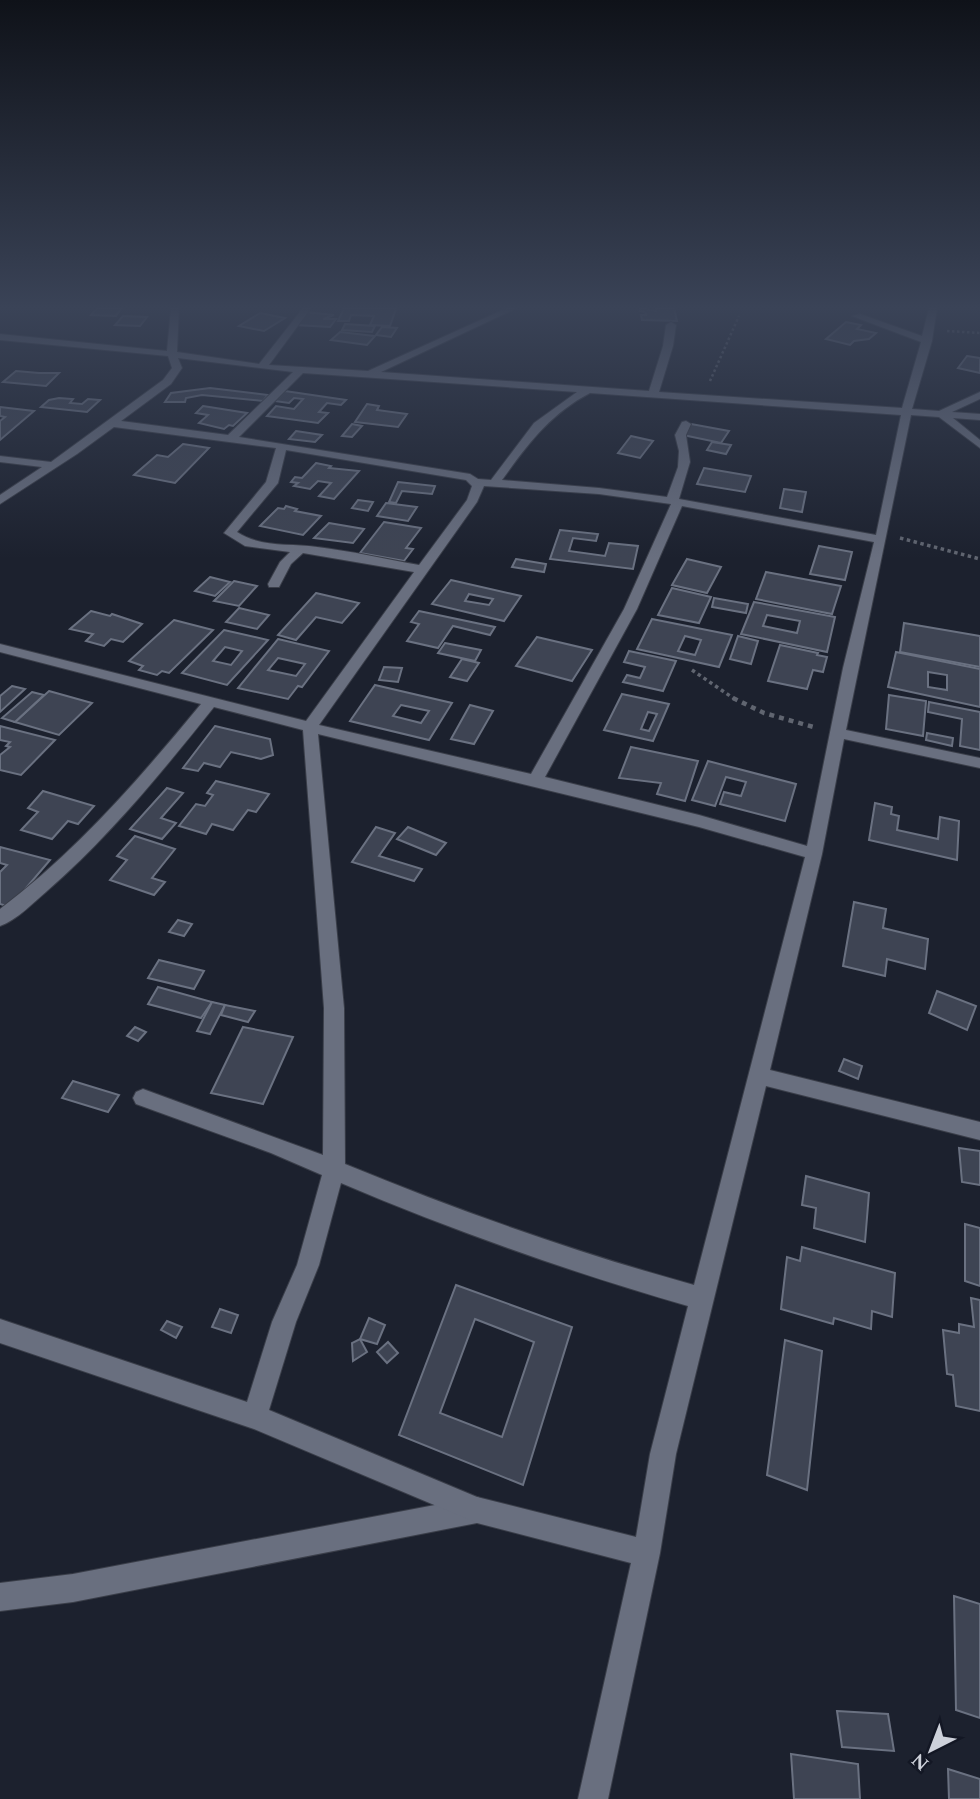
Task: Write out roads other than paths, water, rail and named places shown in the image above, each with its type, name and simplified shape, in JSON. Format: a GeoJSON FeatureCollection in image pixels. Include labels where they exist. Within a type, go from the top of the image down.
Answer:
{"type":"FeatureCollection","features":[{"type":"Feature","properties":{"kind":"street"},"geometry":{"type":"LineString","coordinates":[[0,500],[153,392]]}},
{"type":"Feature","properties":{"kind":"street"},"geometry":{"type":"LineString","coordinates":[[230,439],[279,392]]}},
{"type":"Feature","properties":{"kind":"street"},"geometry":{"type":"LineString","coordinates":[[494,483],[544,419],[566,401],[584,392]]}},
{"type":"Feature","properties":{"kind":"street"},"geometry":{"type":"LineString","coordinates":[[654,392],[842,409],[906,410],[980,417]]}},
{"type":"Feature","properties":{"kind":"street"},"geometry":{"type":"LineString","coordinates":[[593,1799],[647,1553],[663,1454],[814,854],[850,668],[911,392]]}},
{"type":"Feature","properties":{"kind":"street"},"geometry":{"type":"LineString","coordinates":[[941,414],[980,395]]}},
{"type":"Feature","properties":{"kind":"street"},"geometry":{"type":"LineString","coordinates":[[941,414],[980,445]]}},
{"type":"Feature","properties":{"kind":"street"},"geometry":{"type":"LineString","coordinates":[[111,423],[282,446],[470,477],[477,482],[599,491],[675,501],[881,537]]}},
{"type":"Feature","properties":{"kind":"street"},"geometry":{"type":"LineString","coordinates":[[535,780],[617,633],[661,544],[683,467],[685,451],[680,436],[681,429],[686,424]]}},
{"type":"Feature","properties":{"kind":"street"},"geometry":{"type":"LineString","coordinates":[[282,446],[272,483],[230,532],[251,543],[423,570]]}},
{"type":"Feature","properties":{"kind":"street"},"geometry":{"type":"LineString","coordinates":[[0,459],[50,466]]}},
{"type":"Feature","properties":{"kind":"street"},"geometry":{"type":"LineString","coordinates":[[255,1417],[284,1322],[308,1265],[334,1170],[334,1008],[310,726],[473,500],[477,482]]}},
{"type":"Feature","properties":{"kind":"street"},"geometry":{"type":"LineString","coordinates":[[274,584],[286,562],[300,549]]}},
{"type":"Feature","properties":{"kind":"street"},"geometry":{"type":"LineString","coordinates":[[0,648],[415,754],[535,780],[814,854]]}},
{"type":"Feature","properties":{"kind":"street"},"geometry":{"type":"LineString","coordinates":[[0,919],[48,882],[86,846],[143,784],[211,702]]}},
{"type":"Feature","properties":{"kind":"street"},"geometry":{"type":"LineString","coordinates":[[838,733],[980,763]]}},
{"type":"Feature","properties":{"kind":"street"},"geometry":{"type":"LineString","coordinates":[[760,1076],[980,1131]]}},
{"type":"Feature","properties":{"kind":"street"},"geometry":{"type":"LineString","coordinates":[[143,1098],[277,1146],[425,1208],[622,1276],[703,1298]]}},
{"type":"Feature","properties":{"kind":"street"},"geometry":{"type":"LineString","coordinates":[[0,1331],[255,1417],[477,1510],[647,1553]]}},
{"type":"Feature","properties":{"kind":"street"},"geometry":{"type":"LineString","coordinates":[[0,1597],[87,1585],[477,1510]]}}]}
